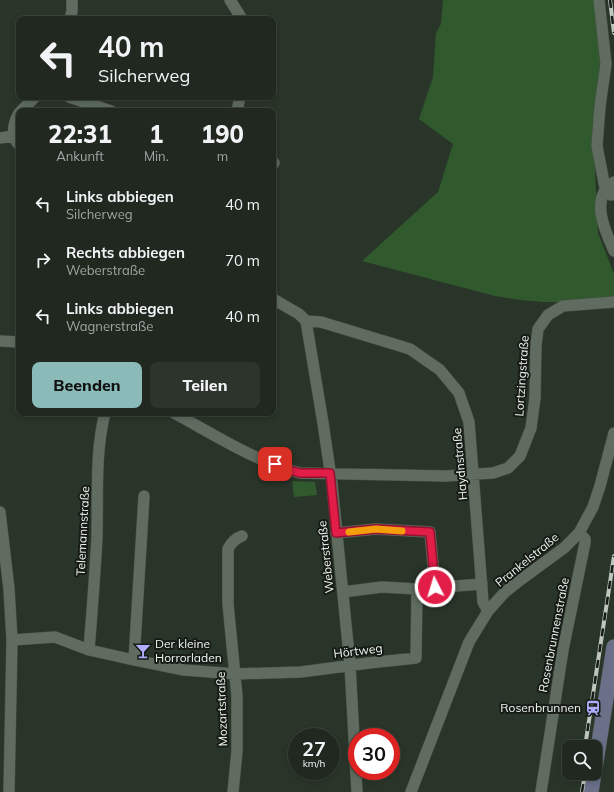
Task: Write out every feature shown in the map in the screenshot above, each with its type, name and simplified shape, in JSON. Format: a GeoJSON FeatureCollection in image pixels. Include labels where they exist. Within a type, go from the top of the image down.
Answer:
{"type":"FeatureCollection","features":[{"type":"Feature","properties":{"kind":"main road"},"geometry":{"type":"LineString","coordinates":[[599,740],[614,647]]}},
{"type":"Feature","properties":{"kind":"main road"},"geometry":{"type":"LineString","coordinates":[[591,792],[593,780]]}},
{"type":"Feature","properties":{"kind":"street"},"geometry":{"type":"LineString","coordinates":[[71,16],[72,0]]}},
{"type":"Feature","properties":{"kind":"street"},"geometry":{"type":"LineString","coordinates":[[230,0],[240,16]]}},
{"type":"Feature","properties":{"kind":"street"},"geometry":{"type":"LineString","coordinates":[[600,0],[606,64],[600,106],[597,146],[611,190],[601,209],[606,233],[614,251]]}},
{"type":"Feature","properties":{"kind":"street"},"geometry":{"type":"LineString","coordinates":[[24,108],[32,100]]}},
{"type":"Feature","properties":{"kind":"street"},"geometry":{"type":"LineString","coordinates":[[78,100],[102,108]]}},
{"type":"Feature","properties":{"kind":"street"},"geometry":{"type":"LineString","coordinates":[[0,138],[16,141],[13,128],[16,121]]}},
{"type":"Feature","properties":{"kind":"street"},"geometry":{"type":"LineString","coordinates":[[276,301],[299,314],[306,320]]}},
{"type":"Feature","properties":{"kind":"street","name":"Lortzingstraße"},"geometry":{"type":"LineString","coordinates":[[180,416],[242,449],[289,470],[300,473],[432,476],[493,472],[508,468],[520,456],[531,428],[536,398],[536,345],[538,329],[548,315],[563,306],[614,302]]}},
{"type":"Feature","properties":{"kind":"street","name":"Weberstraße"},"geometry":{"type":"LineString","coordinates":[[306,320],[330,473],[343,592],[350,665],[357,792]]}},
{"type":"Feature","properties":{"kind":"street","name":"Haydnstraße"},"geometry":{"type":"LineString","coordinates":[[306,320],[321,322],[410,349],[440,370],[459,393],[469,422],[482,584],[484,602],[488,611]]}},
{"type":"Feature","properties":{"kind":"street"},"geometry":{"type":"LineString","coordinates":[[0,341],[16,342]]}},
{"type":"Feature","properties":{"kind":"street","name":"Telemannstraße"},"geometry":{"type":"LineString","coordinates":[[89,650],[97,538],[101,428],[104,416]]}},
{"type":"Feature","properties":{"kind":"street","name":"Prankelstraße"},"geometry":{"type":"LineString","coordinates":[[411,792],[469,642],[488,611],[504,593],[564,548],[579,533],[590,512],[600,486],[614,433]]}},
{"type":"Feature","properties":{"kind":"street"},"geometry":{"type":"LineString","coordinates":[[134,660],[144,496]]}},
{"type":"Feature","properties":{"kind":"street"},"geometry":{"type":"LineString","coordinates":[[0,512],[9,588],[12,640],[9,792]]}},
{"type":"Feature","properties":{"kind":"street"},"geometry":{"type":"LineString","coordinates":[[336,533],[376,529],[430,532],[435,587]]}},
{"type":"Feature","properties":{"kind":"street","name":"Rosenbrunnenstraße"},"geometry":{"type":"LineString","coordinates":[[541,792],[563,650],[586,543],[585,539],[579,533]]}},
{"type":"Feature","properties":{"kind":"street","name":"Mozartstraße"},"geometry":{"type":"LineString","coordinates":[[233,792],[237,751],[237,696],[228,604],[228,549],[238,537],[242,536]]}},
{"type":"Feature","properties":{"kind":"street"},"geometry":{"type":"LineString","coordinates":[[343,592],[382,587],[417,589],[482,584]]}},
{"type":"Feature","properties":{"kind":"street","name":"Hörtweg"},"geometry":{"type":"LineString","coordinates":[[12,640],[55,637],[89,650],[134,660],[184,670],[235,674],[301,672],[416,658],[417,589]]}},
{"type":"Feature","properties":{"kind":"green space"},"geometry":{"type":"Polygon","coordinates":[[[443,0],[597,0],[601,52],[594,151],[598,233],[614,274],[614,300],[543,302],[520,300],[495,296],[362,261],[438,192],[453,144],[419,119],[433,77],[436,33],[441,24],[443,0]]]}},
{"type":"Feature","properties":{"kind":"green space"},"geometry":{"type":"Polygon","coordinates":[[[292,481],[315,482],[317,495],[294,497],[292,481]]]}},
{"type":"Feature","properties":{"kind":"railway"},"geometry":{"type":"LineString","coordinates":[[610,0],[614,33]]}},
{"type":"Feature","properties":{"kind":"railway"},"geometry":{"type":"LineString","coordinates":[[586,740],[614,556]]}},
{"type":"Feature","properties":{"kind":"railway"},"geometry":{"type":"LineString","coordinates":[[582,792],[584,780]]}},
{"type":"Feature","properties":{"kind":"slow traffic"},"geometry":{"type":"LineString","coordinates":[[349,532],[376,529],[402,531]]}},
{"type":"Feature","properties":{"kind":"place","name":"Der kleine Horrorladen"},"geometry":{"type":"Point","coordinates":[143,651]}},
{"type":"Feature","properties":{"kind":"place","name":"Rosenbrunnen"},"geometry":{"type":"Point","coordinates":[593,708]}},
{"type":"Feature","properties":{"kind":"route"},"geometry":{"type":"LineString","coordinates":[[275,464],[300,473],[330,473],[336,533],[376,529],[430,532],[435,587]]}}]}
